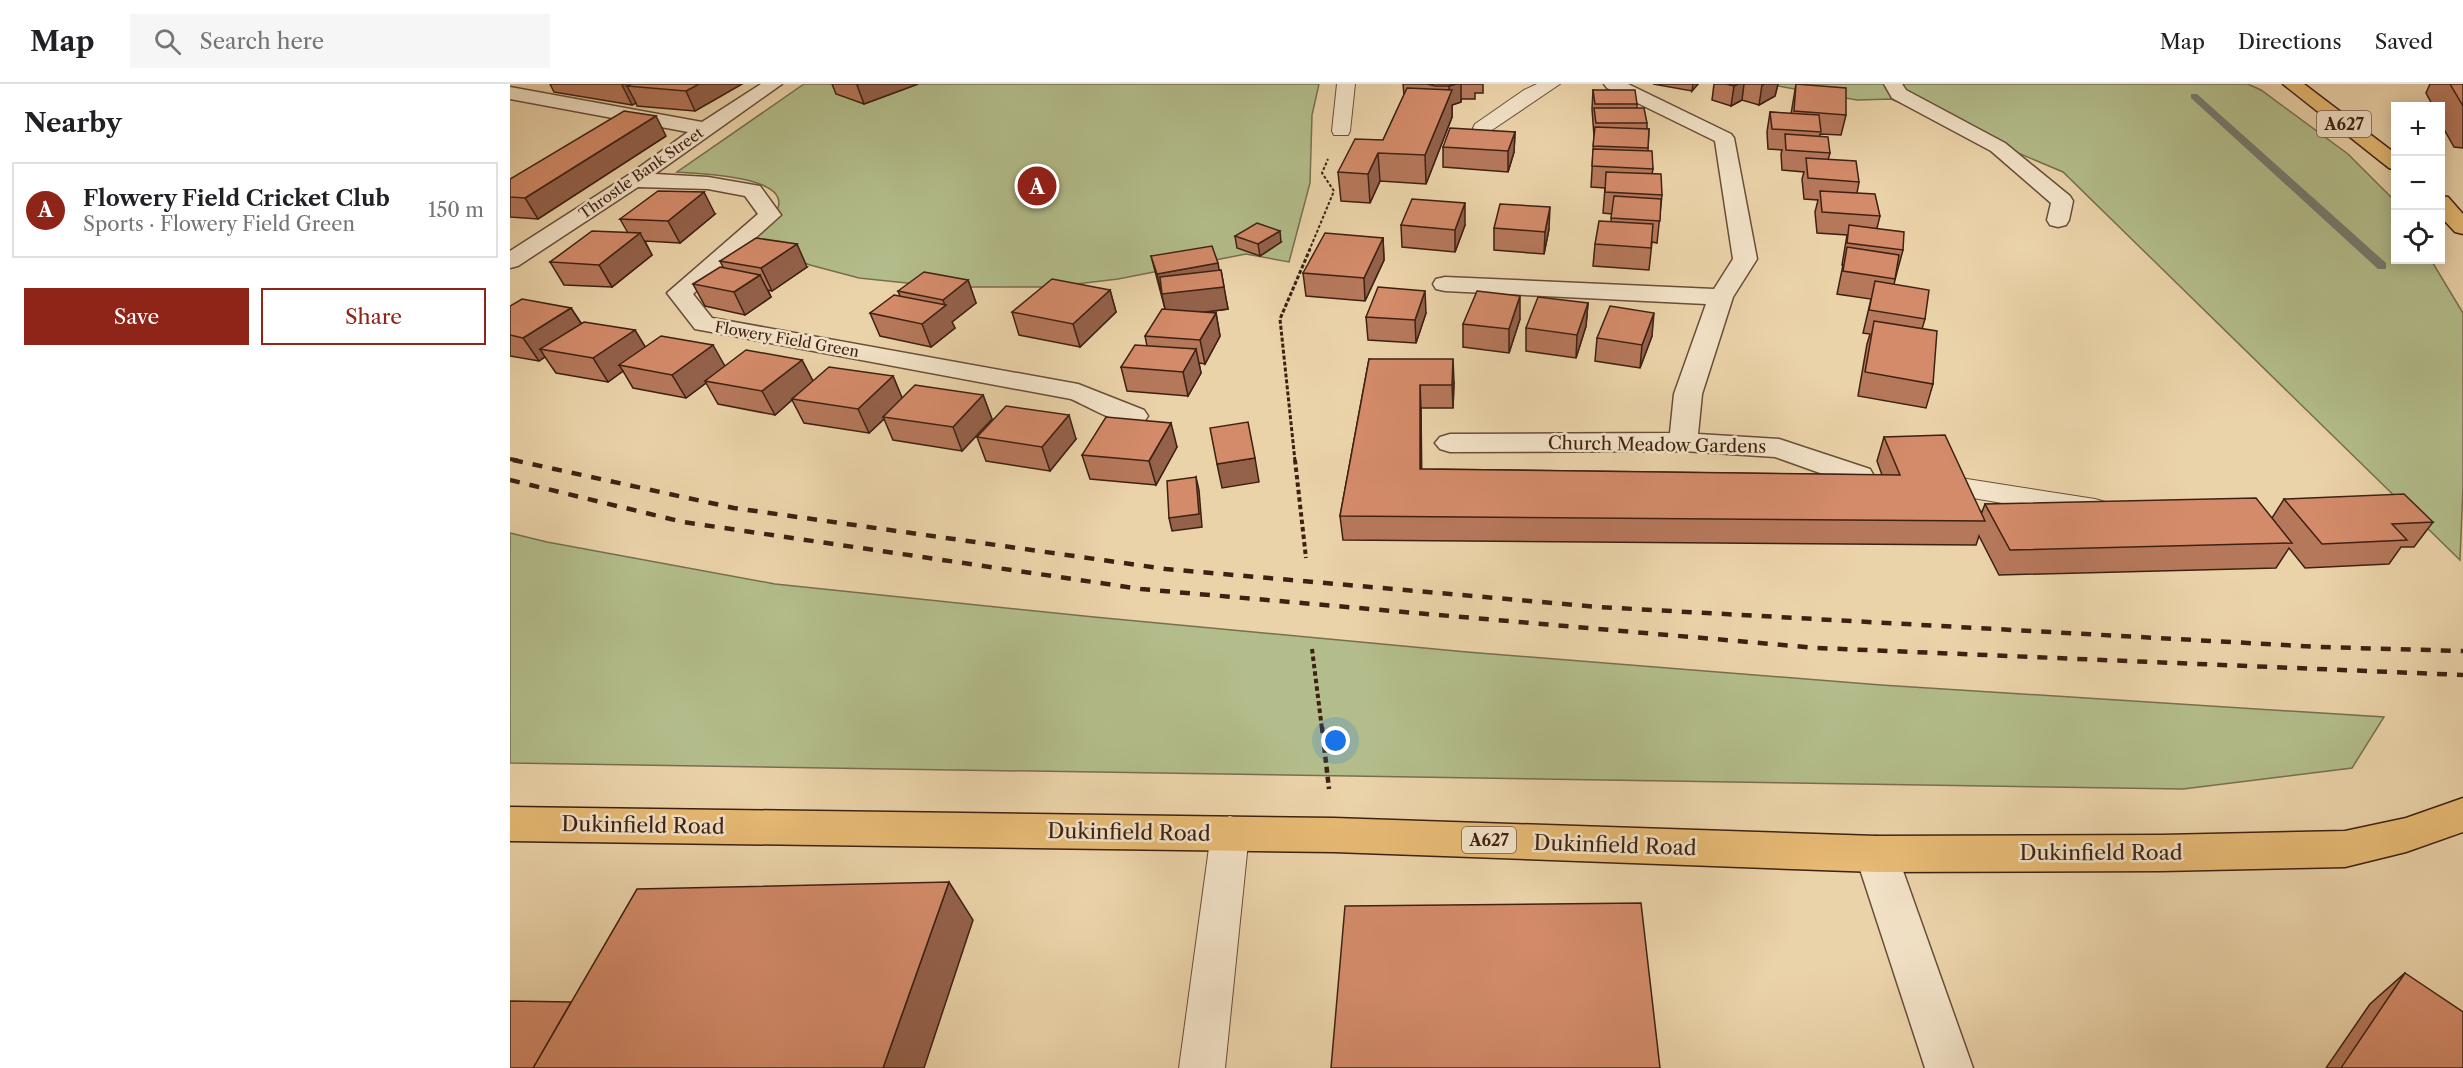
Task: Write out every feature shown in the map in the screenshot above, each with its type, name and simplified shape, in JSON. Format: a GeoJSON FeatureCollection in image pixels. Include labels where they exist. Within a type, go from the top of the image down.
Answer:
{"type":"FeatureCollection","features":[{"type":"Feature","properties":{"kind":"main road","name":"A627"},"geometry":{"type":"LineString","coordinates":[[2292,84],[2391,160]]}},
{"type":"Feature","properties":{"kind":"main road"},"geometry":{"type":"LineString","coordinates":[[2445,207],[2463,227]]}},
{"type":"Feature","properties":{"kind":"main road","name":"Dukinfield Road"},"geometry":{"type":"LineString","coordinates":[[510,824],[1334,835],[1876,854],[2163,853],[2345,849],[2406,835],[2463,815]]}},
{"type":"Feature","properties":{"kind":"street","name":"Throstle Bank Street"},"geometry":{"type":"LineString","coordinates":[[510,261],[634,180],[773,84]]}},
{"type":"Feature","properties":{"kind":"street"},"geometry":{"type":"LineString","coordinates":[[1613,84],[1724,138],[1745,260],[1721,297],[1688,394],[1683,442]]}},
{"type":"Feature","properties":{"kind":"street"},"geometry":{"type":"LineString","coordinates":[[1893,84],[1899,94],[1998,147],[2062,201],[2058,220]]}},
{"type":"Feature","properties":{"kind":"street"},"geometry":{"type":"LineString","coordinates":[[510,93],[705,129]]}},
{"type":"Feature","properties":{"kind":"street","name":"Flowery Field Green"},"geometry":{"type":"LineString","coordinates":[[634,180],[708,183],[752,191],[770,215],[679,293],[704,324],[1078,392],[1134,416]]}},
{"type":"Feature","properties":{"kind":"street"},"geometry":{"type":"LineString","coordinates":[[1445,284],[1721,297]]}},
{"type":"Feature","properties":{"kind":"street","name":"Church Meadow Gardens"},"geometry":{"type":"LineString","coordinates":[[1450,443],[1683,442],[1779,448],[1872,480]]}},
{"type":"Feature","properties":{"kind":"street"},"geometry":{"type":"LineString","coordinates":[[1876,854],[1949,1068]]}},
{"type":"Feature","properties":{"kind":"lane"},"geometry":{"type":"LineString","coordinates":[[1341,131],[1346,84]]}},
{"type":"Feature","properties":{"kind":"lane"},"geometry":{"type":"LineString","coordinates":[[1482,128],[1530,94],[1551,84]]}},
{"type":"Feature","properties":{"kind":"lane"},"geometry":{"type":"LineString","coordinates":[[1948,485],[2117,511]]}},
{"type":"Feature","properties":{"kind":"lane"},"geometry":{"type":"LineString","coordinates":[[1202,1068],[1230,833]]}},
{"type":"Feature","properties":{"kind":"path"},"geometry":{"type":"LineString","coordinates":[[1306,558],[1280,319],[1334,191],[1322,174],[1341,131]]}},
{"type":"Feature","properties":{"kind":"path"},"geometry":{"type":"LineString","coordinates":[[1312,649],[1334,835]]}},
{"type":"Feature","properties":{"kind":"green space"},"geometry":{"type":"Polygon","coordinates":[[[804,84],[1319,84],[1312,115],[1310,183],[1289,262],[1246,254],[1118,279],[1051,287],[945,287],[859,278],[810,265],[747,241],[774,215],[779,202],[774,192],[761,184],[743,179],[677,172],[804,84]]]}},
{"type":"Feature","properties":{"kind":"green space"},"geometry":{"type":"Polygon","coordinates":[[[1766,84],[2248,84],[2261,90],[2348,154],[2391,197],[2391,264],[2433,264],[2463,313],[2463,487],[2460,560],[2063,172],[1891,99],[1857,100],[1766,84]]]}},
{"type":"Feature","properties":{"kind":"green space"},"geometry":{"type":"Polygon","coordinates":[[[510,533],[547,542],[775,584],[1094,617],[1467,652],[1881,685],[2384,717],[2352,768],[2183,789],[510,763],[510,533]]]}},
{"type":"Feature","properties":{"kind":"building"},"geometry":{"type":"Polygon","coordinates":[[[631,84],[699,84],[686,91],[627,86],[631,84]]]}},
{"type":"Feature","properties":{"kind":"building"},"geometry":{"type":"Polygon","coordinates":[[[1427,84],[1456,84],[1435,86],[1427,84]]]}},
{"type":"Feature","properties":{"kind":"building"},"geometry":{"type":"Polygon","coordinates":[[[1796,84],[1846,88],[1846,115],[1794,111],[1796,84]]]}},
{"type":"Feature","properties":{"kind":"building"},"geometry":{"type":"Polygon","coordinates":[[[2450,84],[2463,84],[2463,106],[2450,84]]]}},
{"type":"Feature","properties":{"kind":"building"},"geometry":{"type":"Polygon","coordinates":[[[1407,88],[1452,90],[1425,155],[1378,153],[1368,174],[1338,172],[1355,139],[1383,140],[1407,88]]]}},
{"type":"Feature","properties":{"kind":"building"},"geometry":{"type":"Polygon","coordinates":[[[1593,90],[1635,90],[1637,104],[1595,104],[1593,90]]]}},
{"type":"Feature","properties":{"kind":"building"},"geometry":{"type":"Polygon","coordinates":[[[1594,108],[1644,108],[1647,123],[1596,123],[1594,108]]]}},
{"type":"Feature","properties":{"kind":"building"},"geometry":{"type":"Polygon","coordinates":[[[624,111],[656,116],[525,198],[510,197],[510,179],[624,111]]]}},
{"type":"Feature","properties":{"kind":"building"},"geometry":{"type":"Polygon","coordinates":[[[1770,112],[1819,115],[1821,132],[1772,129],[1770,112]]]}},
{"type":"Feature","properties":{"kind":"building"},"geometry":{"type":"Polygon","coordinates":[[[1595,127],[1649,129],[1648,148],[1593,146],[1595,127]]]}},
{"type":"Feature","properties":{"kind":"building"},"geometry":{"type":"Polygon","coordinates":[[[1450,128],[1515,132],[1508,151],[1443,147],[1450,128]]]}},
{"type":"Feature","properties":{"kind":"building"},"geometry":{"type":"Polygon","coordinates":[[[1785,134],[1828,137],[1830,153],[1786,150],[1785,134]]]}},
{"type":"Feature","properties":{"kind":"building"},"geometry":{"type":"Polygon","coordinates":[[[1593,149],[1652,151],[1653,169],[1592,166],[1593,149]]]}},
{"type":"Feature","properties":{"kind":"building"},"geometry":{"type":"Polygon","coordinates":[[[1806,158],[1856,161],[1859,182],[1808,178],[1806,158]]]}},
{"type":"Feature","properties":{"kind":"building"},"geometry":{"type":"Polygon","coordinates":[[[1606,172],[1661,174],[1662,195],[1605,192],[1606,172]]]}},
{"type":"Feature","properties":{"kind":"building"},"geometry":{"type":"Polygon","coordinates":[[[658,191],[704,192],[668,221],[620,219],[658,191]]]}},
{"type":"Feature","properties":{"kind":"building"},"geometry":{"type":"Polygon","coordinates":[[[1820,191],[1875,194],[1880,216],[1822,212],[1820,191]]]}},
{"type":"Feature","properties":{"kind":"building"},"geometry":{"type":"Polygon","coordinates":[[[1614,196],[1661,199],[1660,221],[1611,218],[1614,196]]]}},
{"type":"Feature","properties":{"kind":"building"},"geometry":{"type":"Polygon","coordinates":[[[1412,199],[1465,203],[1455,230],[1401,225],[1412,199]]]}},
{"type":"Feature","properties":{"kind":"building"},"geometry":{"type":"Polygon","coordinates":[[[1500,204],[1550,207],[1545,232],[1494,228],[1500,204]]]}},
{"type":"Feature","properties":{"kind":"building"},"geometry":{"type":"Polygon","coordinates":[[[1599,221],[1653,224],[1651,248],[1595,244],[1599,221]]]}},
{"type":"Feature","properties":{"kind":"building"},"geometry":{"type":"Polygon","coordinates":[[[1257,223],[1280,231],[1258,244],[1235,236],[1257,223]]]}},
{"type":"Feature","properties":{"kind":"building"},"geometry":{"type":"Polygon","coordinates":[[[1849,225],[1904,232],[1903,250],[1847,243],[1849,225]]]}},
{"type":"Feature","properties":{"kind":"building"},"geometry":{"type":"Polygon","coordinates":[[[592,231],[640,233],[599,265],[550,262],[592,231]]]}},
{"type":"Feature","properties":{"kind":"building"},"geometry":{"type":"Polygon","coordinates":[[[1325,233],[1383,238],[1364,278],[1303,273],[1325,233]]]}},
{"type":"Feature","properties":{"kind":"building"},"geometry":{"type":"Polygon","coordinates":[[[756,238],[797,244],[761,268],[720,261],[756,238]]]}},
{"type":"Feature","properties":{"kind":"building"},"geometry":{"type":"Polygon","coordinates":[[[1212,246],[1218,263],[1157,274],[1151,256],[1212,246]]]}},
{"type":"Feature","properties":{"kind":"building"},"geometry":{"type":"Polygon","coordinates":[[[1847,247],[1899,255],[1895,279],[1843,271],[1847,247]]]}},
{"type":"Feature","properties":{"kind":"building"},"geometry":{"type":"Polygon","coordinates":[[[720,267],[760,275],[734,292],[693,284],[720,267]]]}},
{"type":"Feature","properties":{"kind":"building"},"geometry":{"type":"Polygon","coordinates":[[[1221,270],[1224,287],[1162,294],[1160,277],[1221,270]]]}},
{"type":"Feature","properties":{"kind":"building"},"geometry":{"type":"Polygon","coordinates":[[[924,272],[968,280],[943,300],[898,291],[924,272]]]}},
{"type":"Feature","properties":{"kind":"building"},"geometry":{"type":"Polygon","coordinates":[[[1052,279],[1110,290],[1073,324],[1012,312],[1052,279]]]}},
{"type":"Feature","properties":{"kind":"building"},"geometry":{"type":"Polygon","coordinates":[[[1875,281],[1929,290],[1925,319],[1869,310],[1875,281]]]}},
{"type":"Feature","properties":{"kind":"building"},"geometry":{"type":"Polygon","coordinates":[[[1378,287],[1425,291],[1415,320],[1366,317],[1378,287]]]}},
{"type":"Feature","properties":{"kind":"building"},"geometry":{"type":"Polygon","coordinates":[[[1477,291],[1520,296],[1509,329],[1463,324],[1477,291]]]}},
{"type":"Feature","properties":{"kind":"building"},"geometry":{"type":"Polygon","coordinates":[[[894,295],[946,305],[922,324],[870,313],[894,295]]]}},
{"type":"Feature","properties":{"kind":"building"},"geometry":{"type":"Polygon","coordinates":[[[1538,297],[1588,303],[1577,335],[1526,328],[1538,297]]]}},
{"type":"Feature","properties":{"kind":"building"},"geometry":{"type":"Polygon","coordinates":[[[522,299],[571,308],[523,338],[510,335],[510,306],[522,299]]]}},
{"type":"Feature","properties":{"kind":"building"},"geometry":{"type":"Polygon","coordinates":[[[1610,306],[1654,313],[1642,345],[1597,338],[1610,306]]]}},
{"type":"Feature","properties":{"kind":"building"},"geometry":{"type":"Polygon","coordinates":[[[1162,309],[1216,313],[1200,340],[1145,336],[1162,309]]]}},
{"type":"Feature","properties":{"kind":"building"},"geometry":{"type":"Polygon","coordinates":[[[1874,321],[1937,331],[1933,384],[1865,372],[1874,321]]]}},
{"type":"Feature","properties":{"kind":"building"},"geometry":{"type":"Polygon","coordinates":[[[584,322],[635,330],[593,358],[540,349],[584,322]]]}},
{"type":"Feature","properties":{"kind":"building"},"geometry":{"type":"Polygon","coordinates":[[[661,336],[713,345],[672,375],[619,365],[661,336]]]}},
{"type":"Feature","properties":{"kind":"building"},"geometry":{"type":"Polygon","coordinates":[[[1135,345],[1196,349],[1183,372],[1121,367],[1135,345]]]}},
{"type":"Feature","properties":{"kind":"building"},"geometry":{"type":"Polygon","coordinates":[[[746,350],[802,360],[762,391],[705,381],[746,350]]]}},
{"type":"Feature","properties":{"kind":"building"},"geometry":{"type":"Polygon","coordinates":[[[1369,359],[1453,359],[1452,385],[1420,385],[1420,469],[1900,475],[1884,437],[1945,435],[1985,521],[1340,516],[1369,359]]]}},
{"type":"Feature","properties":{"kind":"building"},"geometry":{"type":"Polygon","coordinates":[[[829,367],[893,376],[858,409],[792,399],[829,367]]]}},
{"type":"Feature","properties":{"kind":"building"},"geometry":{"type":"Polygon","coordinates":[[[915,385],[983,395],[953,427],[883,417],[915,385]]]}},
{"type":"Feature","properties":{"kind":"building"},"geometry":{"type":"Polygon","coordinates":[[[1006,406],[1069,415],[1042,447],[977,437],[1006,406]]]}},
{"type":"Feature","properties":{"kind":"building"},"geometry":{"type":"Polygon","coordinates":[[[1106,417],[1171,423],[1149,461],[1082,455],[1106,417]]]}},
{"type":"Feature","properties":{"kind":"building"},"geometry":{"type":"Polygon","coordinates":[[[1248,422],[1255,458],[1217,464],[1210,428],[1248,422]]]}},
{"type":"Feature","properties":{"kind":"building"},"geometry":{"type":"Polygon","coordinates":[[[1196,477],[1199,514],[1169,518],[1167,481],[1196,477]]]}},
{"type":"Feature","properties":{"kind":"building"},"geometry":{"type":"Polygon","coordinates":[[[2404,494],[2433,522],[2392,524],[2407,540],[2322,544],[2284,499],[2404,494]]]}},
{"type":"Feature","properties":{"kind":"building"},"geometry":{"type":"Polygon","coordinates":[[[2256,498],[2292,543],[2010,550],[1985,504],[2256,498]]]}},
{"type":"Feature","properties":{"kind":"building"},"geometry":{"type":"Polygon","coordinates":[[[949,882],[883,1068],[533,1068],[637,889],[949,882]]]}},
{"type":"Feature","properties":{"kind":"building"},"geometry":{"type":"Polygon","coordinates":[[[1641,903],[1660,1068],[1331,1068],[1345,906],[1641,903]]]}},
{"type":"Feature","properties":{"kind":"building"},"geometry":{"type":"Polygon","coordinates":[[[2405,973],[2463,1012],[2463,1068],[2341,1068],[2405,973]]]}},
{"type":"Feature","properties":{"kind":"building"},"geometry":{"type":"Polygon","coordinates":[[[510,1001],[571,1002],[533,1068],[510,1068],[510,1001]]]}},
{"type":"Feature","properties":{"kind":"waterway"},"geometry":{"type":"LineString","coordinates":[[2194,96],[2382,266]]}},
{"type":"Feature","properties":{"kind":"railway"},"geometry":{"type":"LineString","coordinates":[[510,459],[520,461]]}},
{"type":"Feature","properties":{"kind":"railway"},"geometry":{"type":"LineString","coordinates":[[513,460],[734,508],[1166,569],[1598,607],[2320,647],[2463,651]]}},
{"type":"Feature","properties":{"kind":"railway"},"geometry":{"type":"LineString","coordinates":[[510,480],[683,522],[1141,589],[1817,648],[2463,675]]}},
{"type":"Feature","properties":{"kind":"place","name":"Flowery Field Cricket Club"},"geometry":{"type":"Point","coordinates":[1037,186]}}]}
